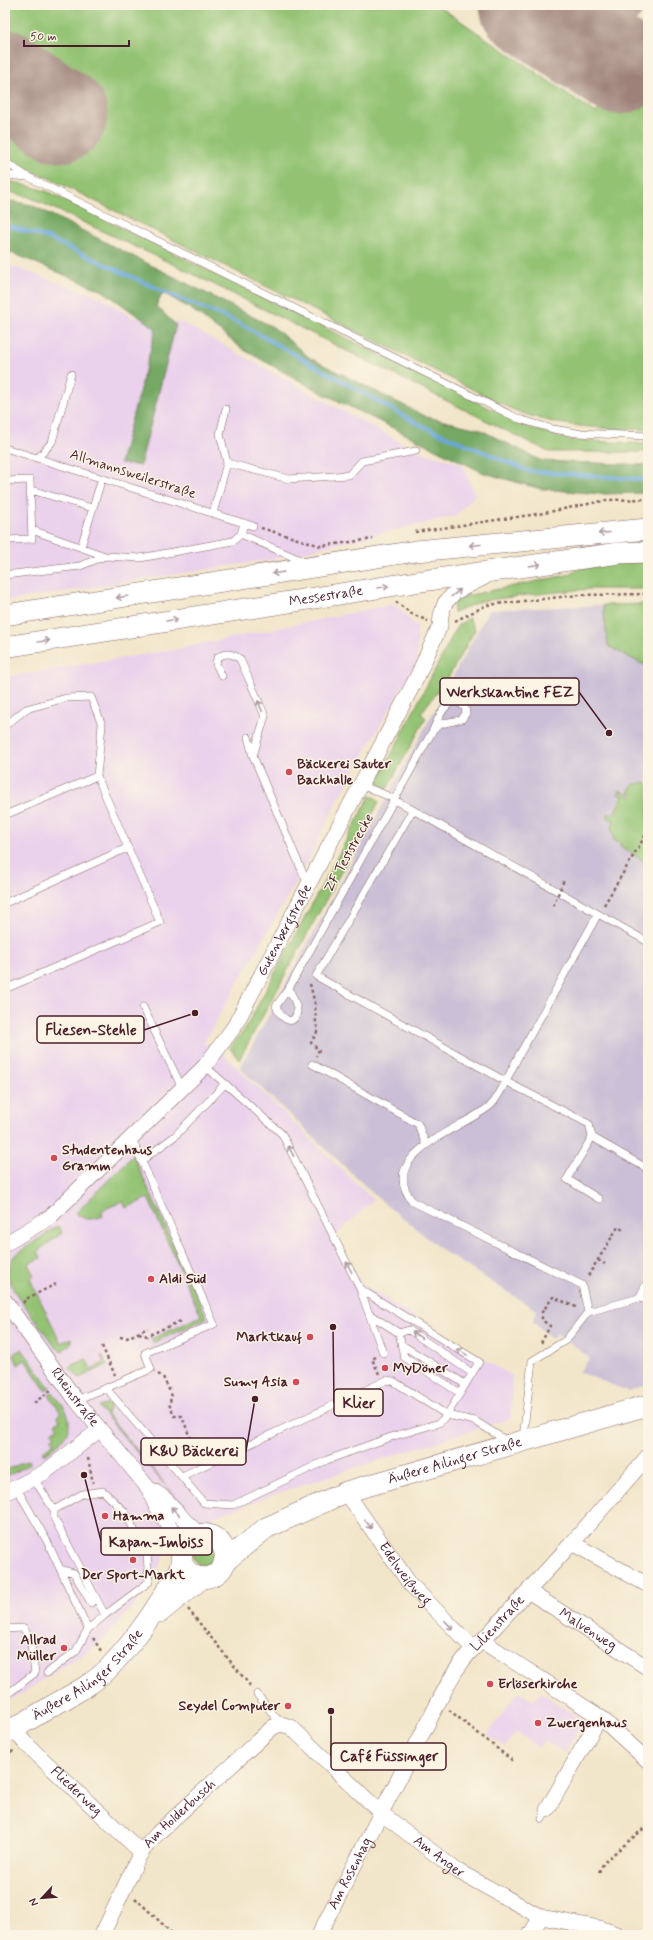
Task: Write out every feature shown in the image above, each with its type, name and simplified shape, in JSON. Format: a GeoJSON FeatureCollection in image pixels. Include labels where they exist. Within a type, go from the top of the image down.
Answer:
{"type":"FeatureCollection","features":[{"type":"Feature","properties":{"kind":"street"},"geometry":{"type":"LineString","coordinates":[[5,616],[416,551],[646,529]]}},
{"type":"Feature","properties":{"kind":"street","name":"Messestraße"},"geometry":{"type":"LineString","coordinates":[[5,647],[414,582],[497,572],[619,553],[648,552]]}},
{"type":"Feature","properties":{"kind":"street","name":"Gutenbergstraße"},"geometry":{"type":"LineString","coordinates":[[5,1244],[50,1217],[132,1139],[205,1066],[234,1027],[417,677],[440,626],[445,603],[455,592],[470,583],[497,572]]}},
{"type":"Feature","properties":{"kind":"street","name":"Rheinstraße"},"geometry":{"type":"LineString","coordinates":[[5,1301],[76,1400],[99,1430],[149,1489],[158,1493],[192,1529],[207,1535]]}},
{"type":"Feature","properties":{"kind":"street","name":"Äußere Ailinger Straße"},"geometry":{"type":"LineString","coordinates":[[207,1535],[228,1536],[266,1528],[346,1492],[648,1405]]}},
{"type":"Feature","properties":{"kind":"street"},"geometry":{"type":"LineString","coordinates":[[10,1490],[34,1479],[99,1430]]}},
{"type":"Feature","properties":{"kind":"street","name":"Lilienstraße"},"geometry":{"type":"LineString","coordinates":[[381,1813],[457,1670],[477,1644],[572,1543],[648,1456]]}},
{"type":"Feature","properties":{"kind":"street","name":"Rheinstraße"},"geometry":{"type":"LineString","coordinates":[[149,1489],[151,1499],[170,1526],[182,1556]]}},
{"type":"Feature","properties":{"kind":"street","name":"Edelweißweg"},"geometry":{"type":"LineString","coordinates":[[346,1492],[410,1584],[477,1644],[600,1717],[648,1761]]}},
{"type":"Feature","properties":{"kind":"street","name":"Äußere Ailinger Straße"},"geometry":{"type":"LineString","coordinates":[[224,1562],[266,1528]]}},
{"type":"Feature","properties":{"kind":"street"},"geometry":{"type":"LineString","coordinates":[[207,1535],[223,1546],[225,1553],[224,1562],[218,1572],[212,1576],[202,1578],[146,1624],[180,1569],[182,1556],[189,1539],[207,1535]]}},
{"type":"Feature","properties":{"kind":"street"},"geometry":{"type":"LineString","coordinates":[[572,1543],[648,1585]]}},
{"type":"Feature","properties":{"kind":"street"},"geometry":{"type":"LineString","coordinates":[[182,1556],[189,1573],[202,1578]]}},
{"type":"Feature","properties":{"kind":"street","name":"Malvenweg"},"geometry":{"type":"LineString","coordinates":[[528,1591],[648,1668]]}},
{"type":"Feature","properties":{"kind":"street","name":"Äußere Ailinger Straße"},"geometry":{"type":"LineString","coordinates":[[9,1731],[84,1687],[107,1670],[146,1624]]}},
{"type":"Feature","properties":{"kind":"street"},"geometry":{"type":"LineString","coordinates":[[545,1814],[600,1717]]}},
{"type":"Feature","properties":{"kind":"street","name":"Am Anger"},"geometry":{"type":"LineString","coordinates":[[286,1726],[381,1813],[456,1870],[541,1917],[600,1928],[619,1935]]}},
{"type":"Feature","properties":{"kind":"street","name":"Am Holderbusch"},"geometry":{"type":"LineString","coordinates":[[102,1935],[141,1852],[158,1833],[273,1727],[286,1726]]}},
{"type":"Feature","properties":{"kind":"street","name":"Fliederweg"},"geometry":{"type":"LineString","coordinates":[[9,1731],[24,1742],[141,1852]]}},
{"type":"Feature","properties":{"kind":"street","name":"Am Rosenhag"},"geometry":{"type":"LineString","coordinates":[[319,1935],[381,1813]]}},
{"type":"Feature","properties":{"kind":"street"},"geometry":{"type":"LineString","coordinates":[[530,1935],[541,1917]]}},
{"type":"Feature","properties":{"kind":"lane"},"geometry":{"type":"LineString","coordinates":[[5,162],[28,177],[519,419],[577,434],[648,436]]}},
{"type":"Feature","properties":{"kind":"lane"},"geometry":{"type":"LineString","coordinates":[[5,175],[28,177]]}},
{"type":"Feature","properties":{"kind":"lane"},"geometry":{"type":"LineString","coordinates":[[38,458],[52,442],[71,374]]}},
{"type":"Feature","properties":{"kind":"lane"},"geometry":{"type":"LineString","coordinates":[[212,513],[227,463],[220,434],[226,409]]}},
{"type":"Feature","properties":{"kind":"lane","name":"Allmannsweilerstraße"},"geometry":{"type":"LineString","coordinates":[[5,448],[253,526]]}},
{"type":"Feature","properties":{"kind":"lane"},"geometry":{"type":"LineString","coordinates":[[227,463],[289,479],[350,475],[362,461],[416,451]]}},
{"type":"Feature","properties":{"kind":"lane"},"geometry":{"type":"LineString","coordinates":[[80,547],[102,478]]}},
{"type":"Feature","properties":{"kind":"lane"},"geometry":{"type":"LineString","coordinates":[[5,481],[30,480],[32,530],[32,539],[5,540]]}},
{"type":"Feature","properties":{"kind":"lane"},"geometry":{"type":"LineString","coordinates":[[31,490],[92,508]]}},
{"type":"Feature","properties":{"kind":"lane"},"geometry":{"type":"LineString","coordinates":[[32,530],[105,556],[140,558],[233,541],[241,534],[244,523]]}},
{"type":"Feature","properties":{"kind":"lane"},"geometry":{"type":"LineString","coordinates":[[241,534],[316,566]]}},
{"type":"Feature","properties":{"kind":"lane"},"geometry":{"type":"LineString","coordinates":[[5,575],[80,566],[105,556]]}},
{"type":"Feature","properties":{"kind":"lane"},"geometry":{"type":"LineString","coordinates":[[222,676],[216,664],[217,658],[223,654],[234,654],[240,659],[264,716],[253,756]]}},
{"type":"Feature","properties":{"kind":"lane"},"geometry":{"type":"LineString","coordinates":[[5,726],[26,709],[66,698],[91,697],[102,725],[96,776],[160,922],[5,989]]}},
{"type":"Feature","properties":{"kind":"lane","name":"ZF Teststrecke"},"geometry":{"type":"LineString","coordinates":[[289,988],[435,727],[445,721],[462,719],[466,714],[465,707],[455,700],[449,703],[443,709],[432,732]]}},
{"type":"Feature","properties":{"kind":"lane"},"geometry":{"type":"LineString","coordinates":[[248,738],[253,756],[308,885]]}},
{"type":"Feature","properties":{"kind":"lane"},"geometry":{"type":"LineString","coordinates":[[5,815],[96,776]]}},
{"type":"Feature","properties":{"kind":"lane"},"geometry":{"type":"LineString","coordinates":[[361,785],[394,800],[648,942]]}},
{"type":"Feature","properties":{"kind":"lane"},"geometry":{"type":"LineString","coordinates":[[412,811],[316,976],[505,1081],[589,1124],[592,1137],[567,1179],[599,1199]]}},
{"type":"Feature","properties":{"kind":"lane"},"geometry":{"type":"LineString","coordinates":[[5,903],[127,848]]}},
{"type":"Feature","properties":{"kind":"lane"},"geometry":{"type":"LineString","coordinates":[[587,1313],[582,1285],[413,1202],[402,1185],[402,1178],[407,1163],[419,1150],[492,1104],[598,914]]}},
{"type":"Feature","properties":{"kind":"lane"},"geometry":{"type":"LineString","coordinates":[[143,1007],[182,1088]]}},
{"type":"Feature","properties":{"kind":"lane"},"geometry":{"type":"LineString","coordinates":[[312,1064],[418,1124],[426,1145]]}},
{"type":"Feature","properties":{"kind":"lane"},"geometry":{"type":"LineString","coordinates":[[205,1066],[282,1134],[360,1289],[383,1353]]}},
{"type":"Feature","properties":{"kind":"lane"},"geometry":{"type":"LineString","coordinates":[[141,1161],[175,1136],[225,1084]]}},
{"type":"Feature","properties":{"kind":"lane"},"geometry":{"type":"LineString","coordinates":[[592,1137],[648,1169]]}},
{"type":"Feature","properties":{"kind":"lane"},"geometry":{"type":"LineString","coordinates":[[76,1400],[151,1369],[145,1353],[214,1324],[132,1139]]}},
{"type":"Feature","properties":{"kind":"lane"},"geometry":{"type":"LineString","coordinates":[[639,1298],[648,1282]]}},
{"type":"Feature","properties":{"kind":"lane"},"geometry":{"type":"LineString","coordinates":[[106,1388],[204,1503],[233,1505],[327,1460],[391,1437],[439,1423],[447,1415],[479,1362],[360,1289]]}},
{"type":"Feature","properties":{"kind":"lane"},"geometry":{"type":"LineString","coordinates":[[182,1476],[387,1380],[393,1381],[447,1415],[475,1421],[518,1443],[532,1361],[566,1340],[587,1313],[639,1298],[648,1300]]}},
{"type":"Feature","properties":{"kind":"lane"},"geometry":{"type":"LineString","coordinates":[[369,1314],[399,1333],[404,1357],[460,1393]]}},
{"type":"Feature","properties":{"kind":"lane"},"geometry":{"type":"LineString","coordinates":[[399,1333],[409,1330],[472,1372]]}},
{"type":"Feature","properties":{"kind":"lane"},"geometry":{"type":"LineString","coordinates":[[402,1345],[465,1384]]}},
{"type":"Feature","properties":{"kind":"lane"},"geometry":{"type":"LineString","coordinates":[[34,1479],[54,1510],[54,1518],[105,1615]]}},
{"type":"Feature","properties":{"kind":"lane"},"geometry":{"type":"LineString","coordinates":[[10,1490],[47,1541],[88,1629]]}},
{"type":"Feature","properties":{"kind":"lane"},"geometry":{"type":"LineString","coordinates":[[47,1673],[76,1651],[88,1629],[149,1582],[147,1556],[125,1512],[103,1491],[82,1494],[54,1510]]}},
{"type":"Feature","properties":{"kind":"lane"},"geometry":{"type":"LineString","coordinates":[[60,1569],[74,1573],[91,1603]]}},
{"type":"Feature","properties":{"kind":"lane"},"geometry":{"type":"LineString","coordinates":[[5,1629],[24,1628],[31,1644],[35,1673],[5,1696]]}},
{"type":"Feature","properties":{"kind":"lane"},"geometry":{"type":"LineString","coordinates":[[257,1694],[286,1726]]}},
{"type":"Feature","properties":{"kind":"path"},"geometry":{"type":"LineString","coordinates":[[413,533],[544,513],[608,500],[648,499]]}},
{"type":"Feature","properties":{"kind":"path"},"geometry":{"type":"LineString","coordinates":[[253,526],[321,546],[375,538]]}},
{"type":"Feature","properties":{"kind":"path"},"geometry":{"type":"LineString","coordinates":[[440,626],[487,605],[580,595],[648,594]]}},
{"type":"Feature","properties":{"kind":"path"},"geometry":{"type":"LineString","coordinates":[[598,914],[648,831]]}},
{"type":"Feature","properties":{"kind":"path"},"geometry":{"type":"LineString","coordinates":[[553,906],[564,880]]}},
{"type":"Feature","properties":{"kind":"path"},"geometry":{"type":"LineString","coordinates":[[312,1064],[319,1050],[311,1043],[318,1030],[315,1004],[310,984],[316,976]]}},
{"type":"Feature","properties":{"kind":"path"},"geometry":{"type":"LineString","coordinates":[[582,1285],[618,1227],[626,1231]]}},
{"type":"Feature","properties":{"kind":"path"},"geometry":{"type":"LineString","coordinates":[[598,1260],[605,1264]]}},
{"type":"Feature","properties":{"kind":"path"},"geometry":{"type":"LineString","coordinates":[[21,1306],[26,1299],[56,1284]]}},
{"type":"Feature","properties":{"kind":"path"},"geometry":{"type":"LineString","coordinates":[[532,1361],[550,1326],[542,1320],[542,1312],[553,1297],[576,1306],[587,1313]]}},
{"type":"Feature","properties":{"kind":"path"},"geometry":{"type":"LineString","coordinates":[[138,1332],[147,1336],[183,1320]]}},
{"type":"Feature","properties":{"kind":"path"},"geometry":{"type":"LineString","coordinates":[[120,1337],[127,1338],[148,1328]]}},
{"type":"Feature","properties":{"kind":"path"},"geometry":{"type":"LineString","coordinates":[[102,1346],[119,1383]]}},
{"type":"Feature","properties":{"kind":"path"},"geometry":{"type":"LineString","coordinates":[[383,1353],[372,1359],[383,1381]]}},
{"type":"Feature","properties":{"kind":"path"},"geometry":{"type":"LineString","coordinates":[[151,1369],[163,1377],[172,1396],[169,1404],[174,1416],[182,1416],[189,1435],[207,1464]]}},
{"type":"Feature","properties":{"kind":"path"},"geometry":{"type":"LineString","coordinates":[[34,1403],[53,1388]]}},
{"type":"Feature","properties":{"kind":"path"},"geometry":{"type":"LineString","coordinates":[[88,1458],[95,1492]]}},
{"type":"Feature","properties":{"kind":"path"},"geometry":{"type":"LineString","coordinates":[[143,1548],[164,1531]]}},
{"type":"Feature","properties":{"kind":"path"},"geometry":{"type":"LineString","coordinates":[[188,1608],[257,1694]]}},
{"type":"Feature","properties":{"kind":"path"},"geometry":{"type":"LineString","coordinates":[[439,1703],[513,1761]]}},
{"type":"Feature","properties":{"kind":"path"},"geometry":{"type":"LineString","coordinates":[[599,1872],[604,1862],[648,1825]]}},
{"type":"Feature","properties":{"kind":"path"},"geometry":{"type":"LineString","coordinates":[[124,1888],[174,1935]]}},
{"type":"Feature","properties":{"kind":"shaded area"},"geometry":{"type":"Polygon","coordinates":[[[5,264],[102,298],[131,317],[183,323],[416,451],[462,464],[475,495],[455,516],[273,559],[5,601],[5,264]]]}},
{"type":"Feature","properties":{"kind":"shaded area"},"geometry":{"type":"Polygon","coordinates":[[[395,604],[417,627],[417,661],[338,799],[309,859],[203,1044],[213,1044],[373,1200],[330,1241],[364,1286],[512,1376],[511,1418],[299,1486],[216,1516],[166,1553],[147,1591],[99,1644],[26,1691],[5,1702],[5,677],[172,650],[395,604]]]}},
{"type":"Feature","properties":{"kind":"shaded area"},"geometry":{"type":"Polygon","coordinates":[[[603,605],[608,646],[648,667],[648,784],[645,782],[628,793],[632,794],[631,797],[623,796],[612,816],[608,813],[615,821],[620,846],[647,863],[648,862],[648,1384],[628,1391],[579,1372],[590,1358],[557,1333],[552,1339],[533,1322],[536,1310],[443,1251],[379,1199],[240,1068],[489,610],[603,605]]]}},
{"type":"Feature","properties":{"kind":"shaded area","name":"Zwergenhaus"},"geometry":{"type":"Polygon","coordinates":[[[518,1692],[534,1701],[540,1692],[578,1717],[580,1726],[565,1753],[545,1741],[539,1748],[516,1732],[505,1747],[487,1735],[518,1692]]]}},
{"type":"Feature","properties":{"kind":"green space"},"geometry":{"type":"Polygon","coordinates":[[[5,5],[437,5],[596,113],[648,33],[648,430],[578,426],[545,420],[512,409],[49,178],[23,168],[5,156],[5,5]]]}},
{"type":"Feature","properties":{"kind":"green space"},"geometry":{"type":"Polygon","coordinates":[[[5,181],[46,191],[530,428],[571,440],[648,444],[648,452],[549,452],[179,267],[29,197],[5,191],[5,181]]]}},
{"type":"Feature","properties":{"kind":"green space"},"geometry":{"type":"Polygon","coordinates":[[[5,200],[32,205],[273,327],[310,358],[427,417],[479,429],[542,461],[648,465],[648,493],[601,494],[541,489],[484,473],[322,393],[244,350],[191,309],[163,293],[156,306],[176,325],[140,466],[120,463],[156,329],[103,291],[12,253],[5,252],[5,200]]]}},
{"type":"Feature","properties":{"kind":"green space"},"geometry":{"type":"Polygon","coordinates":[[[648,560],[648,589],[589,589],[528,595],[481,601],[454,613],[453,604],[459,599],[470,595],[567,575],[581,568],[648,560]]]}},
{"type":"Feature","properties":{"kind":"green space"},"geometry":{"type":"Polygon","coordinates":[[[648,604],[648,667],[608,646],[603,605],[648,604]]]}},
{"type":"Feature","properties":{"kind":"green space"},"geometry":{"type":"Polygon","coordinates":[[[469,618],[475,630],[448,678],[421,713],[426,718],[387,789],[376,784],[458,625],[469,618]]]}},
{"type":"Feature","properties":{"kind":"green space"},"geometry":{"type":"Polygon","coordinates":[[[645,782],[648,784],[647,863],[620,846],[621,844],[614,840],[611,829],[614,821],[606,816],[608,813],[613,815],[623,796],[618,794],[620,790],[631,797],[632,794],[628,793],[632,785],[645,782]]]}},
{"type":"Feature","properties":{"kind":"green space"},"geometry":{"type":"Polygon","coordinates":[[[370,796],[376,798],[379,802],[239,1060],[230,1048],[245,1029],[370,796]]]}},
{"type":"Feature","properties":{"kind":"green space"},"geometry":{"type":"Polygon","coordinates":[[[133,1155],[207,1318],[153,1343],[151,1339],[201,1316],[148,1198],[126,1208],[123,1201],[101,1211],[103,1216],[96,1218],[85,1219],[76,1213],[133,1155]]]}},
{"type":"Feature","properties":{"kind":"green space"},"geometry":{"type":"Polygon","coordinates":[[[57,1226],[60,1228],[62,1233],[38,1251],[41,1258],[28,1264],[34,1276],[30,1279],[61,1343],[71,1338],[71,1344],[62,1351],[55,1347],[14,1291],[8,1276],[9,1266],[14,1256],[57,1226]]]}},
{"type":"Feature","properties":{"kind":"green space"},"geometry":{"type":"Polygon","coordinates":[[[22,1349],[50,1388],[46,1391],[25,1360],[18,1365],[13,1354],[22,1349]]]}},
{"type":"Feature","properties":{"kind":"green space"},"geometry":{"type":"Polygon","coordinates":[[[101,1356],[103,1356],[107,1365],[79,1378],[69,1367],[86,1359],[91,1369],[104,1363],[101,1356]]]}},
{"type":"Feature","properties":{"kind":"green space"},"geometry":{"type":"Polygon","coordinates":[[[53,1392],[66,1410],[69,1420],[69,1427],[64,1438],[45,1454],[42,1452],[54,1443],[51,1439],[55,1436],[52,1432],[58,1428],[55,1424],[60,1420],[57,1416],[61,1413],[49,1395],[53,1392]]]}},
{"type":"Feature","properties":{"kind":"green space"},"geometry":{"type":"Polygon","coordinates":[[[111,1404],[107,1414],[183,1506],[99,1407],[111,1404]]]}},
{"type":"Feature","properties":{"kind":"green space"},"geometry":{"type":"Polygon","coordinates":[[[28,1460],[31,1464],[5,1477],[5,1471],[28,1460]]]}},
{"type":"Feature","properties":{"kind":"green space"},"geometry":{"type":"Polygon","coordinates":[[[199,1545],[207,1545],[213,1551],[213,1559],[207,1565],[199,1565],[193,1559],[193,1551],[199,1545]]]}},
{"type":"Feature","properties":{"kind":"waterway"},"geometry":{"type":"LineString","coordinates":[[5,225],[46,237],[171,295],[239,323],[418,424],[528,471],[648,480]]}},
{"type":"Feature","properties":{"kind":"taxiway"},"geometry":{"type":"LineString","coordinates":[[530,5],[554,12],[578,15],[601,13],[625,5]]}},
{"type":"Feature","properties":{"kind":"runway"},"geometry":{"type":"LineString","coordinates":[[527,5],[619,67]]}},
{"type":"Feature","properties":{"kind":"runway"},"geometry":{"type":"LineString","coordinates":[[5,77],[60,115]]}},
{"type":"Feature","properties":{"kind":"place","name":"Werkskantine FEZ"},"geometry":{"type":"Point","coordinates":[609,733]}},
{"type":"Feature","properties":{"kind":"place","name":"Bäckerei Sauter Backhalle"},"geometry":{"type":"Point","coordinates":[289,772]}},
{"type":"Feature","properties":{"kind":"place","name":"Fliesen-Stehle"},"geometry":{"type":"Point","coordinates":[195,1013]}},
{"type":"Feature","properties":{"kind":"place","name":"Studentenhaus Gramm"},"geometry":{"type":"Point","coordinates":[54,1158]}},
{"type":"Feature","properties":{"kind":"place","name":"Aldi Süd"},"geometry":{"type":"Point","coordinates":[151,1279]}},
{"type":"Feature","properties":{"kind":"place","name":"Klier"},"geometry":{"type":"Point","coordinates":[333,1327]}},
{"type":"Feature","properties":{"kind":"place","name":"Marktkauf"},"geometry":{"type":"Point","coordinates":[310,1337]}},
{"type":"Feature","properties":{"kind":"place","name":"MyDöner"},"geometry":{"type":"Point","coordinates":[385,1368]}},
{"type":"Feature","properties":{"kind":"place","name":"Sumy Asia"},"geometry":{"type":"Point","coordinates":[296,1382]}},
{"type":"Feature","properties":{"kind":"place","name":"K&U Bäckerei"},"geometry":{"type":"Point","coordinates":[255,1399]}},
{"type":"Feature","properties":{"kind":"place","name":"Kapan-Imbiss"},"geometry":{"type":"Point","coordinates":[84,1475]}},
{"type":"Feature","properties":{"kind":"place","name":"Hamma"},"geometry":{"type":"Point","coordinates":[105,1516]}},
{"type":"Feature","properties":{"kind":"place","name":"Der Sport-Markt"},"geometry":{"type":"Point","coordinates":[133,1560]}},
{"type":"Feature","properties":{"kind":"place","name":"Allrad Müller"},"geometry":{"type":"Point","coordinates":[64,1648]}},
{"type":"Feature","properties":{"kind":"place","name":"Erlöserkirche"},"geometry":{"type":"Point","coordinates":[490,1684]}},
{"type":"Feature","properties":{"kind":"place","name":"Seydel Computer"},"geometry":{"type":"Point","coordinates":[288,1706]}},
{"type":"Feature","properties":{"kind":"place","name":"Café Füssinger"},"geometry":{"type":"Point","coordinates":[331,1711]}},
{"type":"Feature","properties":{"kind":"place","name":"Zwergenhaus"},"geometry":{"type":"Point","coordinates":[538,1723]}}]}
